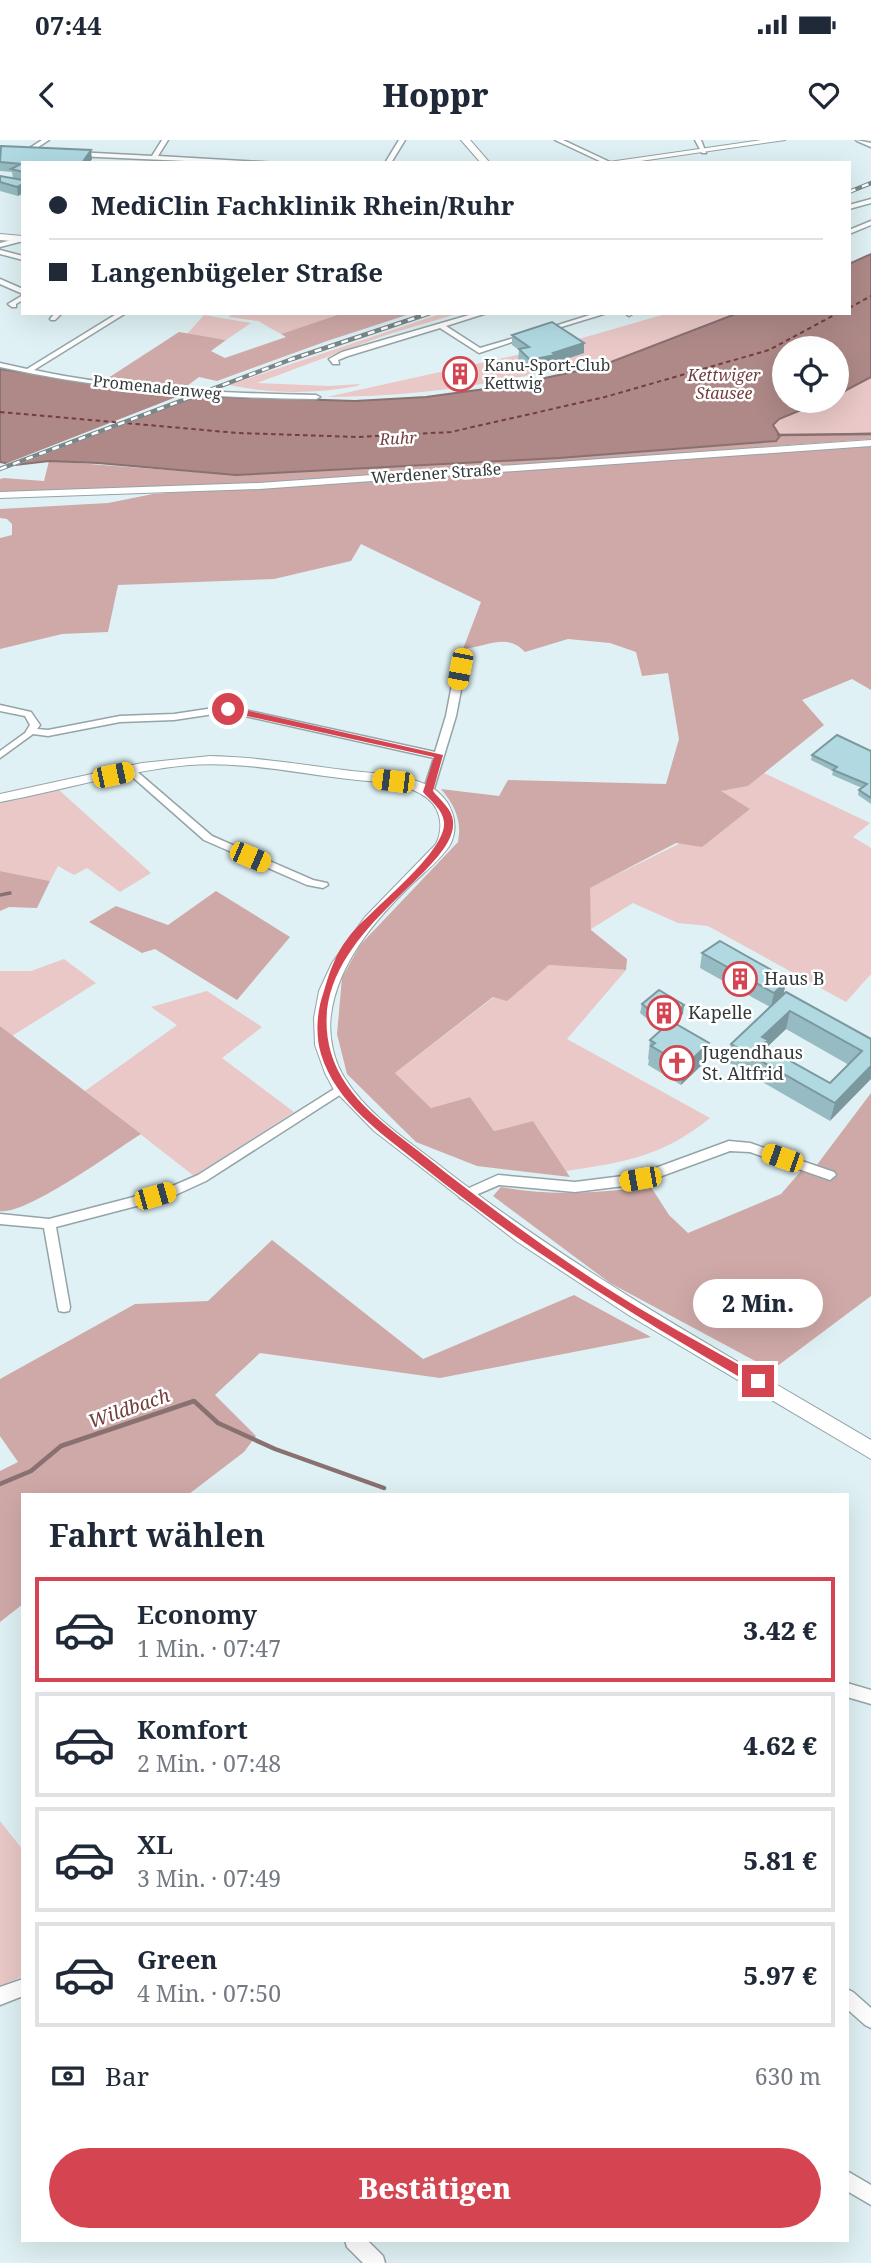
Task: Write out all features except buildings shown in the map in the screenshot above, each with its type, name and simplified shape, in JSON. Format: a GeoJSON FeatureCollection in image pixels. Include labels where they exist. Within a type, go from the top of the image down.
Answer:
{"type":"FeatureCollection","features":[{"type":"Feature","properties":{"kind":"main road"},"geometry":{"type":"LineString","coordinates":[[465,140],[484,161]]}},
{"type":"Feature","properties":{"kind":"main road"},"geometry":{"type":"LineString","coordinates":[[625,161],[781,140]]}},
{"type":"Feature","properties":{"kind":"main road"},"geometry":{"type":"LineString","coordinates":[[0,237],[21,239]]}},
{"type":"Feature","properties":{"kind":"main road","name":"Werdener Straße"},"geometry":{"type":"LineString","coordinates":[[0,495],[124,493],[871,443]]}},
{"type":"Feature","properties":{"kind":"main road"},"geometry":{"type":"LineString","coordinates":[[0,507],[105,502],[124,493]]}},
{"type":"Feature","properties":{"kind":"main road"},"geometry":{"type":"LineString","coordinates":[[0,798],[191,761],[234,761],[393,781],[428,792],[444,810],[449,821],[447,836],[437,853],[370,918],[350,943],[335,971],[326,1000],[322,1031],[326,1054],[342,1088],[365,1114],[464,1195],[595,1286],[871,1450]]}},
{"type":"Feature","properties":{"kind":"street"},"geometry":{"type":"LineString","coordinates":[[27,152],[47,140]]}},
{"type":"Feature","properties":{"kind":"street"},"geometry":{"type":"LineString","coordinates":[[154,157],[165,140]]}},
{"type":"Feature","properties":{"kind":"street"},"geometry":{"type":"LineString","coordinates":[[389,161],[402,140]]}},
{"type":"Feature","properties":{"kind":"street"},"geometry":{"type":"LineString","coordinates":[[698,140],[704,152]]}},
{"type":"Feature","properties":{"kind":"street"},"geometry":{"type":"LineString","coordinates":[[859,140],[871,145]]}},
{"type":"Feature","properties":{"kind":"street"},"geometry":{"type":"LineString","coordinates":[[564,141],[604,161]]}},
{"type":"Feature","properties":{"kind":"street"},"geometry":{"type":"LineString","coordinates":[[16,151],[44,152]]}},
{"type":"Feature","properties":{"kind":"street"},"geometry":{"type":"LineString","coordinates":[[68,153],[235,161]]}},
{"type":"Feature","properties":{"kind":"street"},"geometry":{"type":"LineString","coordinates":[[851,206],[871,201]]}},
{"type":"Feature","properties":{"kind":"street"},"geometry":{"type":"LineString","coordinates":[[851,231],[871,223]]}},
{"type":"Feature","properties":{"kind":"street"},"geometry":{"type":"LineString","coordinates":[[0,245],[21,239]]}},
{"type":"Feature","properties":{"kind":"street"},"geometry":{"type":"LineString","coordinates":[[0,252],[21,257]]}},
{"type":"Feature","properties":{"kind":"street"},"geometry":{"type":"LineString","coordinates":[[0,281],[21,294]]}},
{"type":"Feature","properties":{"kind":"street"},"geometry":{"type":"LineString","coordinates":[[14,306],[11,304],[21,296]]}},
{"type":"Feature","properties":{"kind":"street"},"geometry":{"type":"LineString","coordinates":[[28,371],[119,315]]}},
{"type":"Feature","properties":{"kind":"street"},"geometry":{"type":"LineString","coordinates":[[336,362],[333,359],[345,354],[477,315]]}},
{"type":"Feature","properties":{"kind":"street"},"geometry":{"type":"LineString","coordinates":[[441,326],[479,351],[597,315]]}},
{"type":"Feature","properties":{"kind":"street","name":"Promenadenweg"},"geometry":{"type":"LineString","coordinates":[[0,365],[189,393],[316,397]]}},
{"type":"Feature","properties":{"kind":"street"},"geometry":{"type":"LineString","coordinates":[[428,792],[460,669]]}},
{"type":"Feature","properties":{"kind":"street"},"geometry":{"type":"LineString","coordinates":[[0,708],[31,715],[35,724],[32,731],[0,755]]}},
{"type":"Feature","properties":{"kind":"street"},"geometry":{"type":"LineString","coordinates":[[32,731],[48,733],[120,719],[174,717],[228,709],[439,755]]}},
{"type":"Feature","properties":{"kind":"street"},"geometry":{"type":"LineString","coordinates":[[131,771],[208,838],[311,883],[323,885]]}},
{"type":"Feature","properties":{"kind":"street"},"geometry":{"type":"LineString","coordinates":[[0,1219],[49,1224],[171,1192],[192,1183],[342,1088]]}},
{"type":"Feature","properties":{"kind":"street"},"geometry":{"type":"LineString","coordinates":[[464,1195],[498,1180],[575,1187],[640,1179],[729,1146],[750,1148],[830,1175]]}},
{"type":"Feature","properties":{"kind":"street"},"geometry":{"type":"LineString","coordinates":[[49,1224],[64,1307]]}},
{"type":"Feature","properties":{"kind":"street"},"geometry":{"type":"LineString","coordinates":[[849,1691],[871,1698]]}},
{"type":"Feature","properties":{"kind":"street"},"geometry":{"type":"LineString","coordinates":[[0,1996],[21,1988]]}},
{"type":"Feature","properties":{"kind":"street"},"geometry":{"type":"LineString","coordinates":[[849,2000],[871,2019]]}},
{"type":"Feature","properties":{"kind":"street"},"geometry":{"type":"LineString","coordinates":[[849,2181],[871,2196]]}},
{"type":"Feature","properties":{"kind":"street"},"geometry":{"type":"LineString","coordinates":[[356,2242],[376,2263]]}},
{"type":"Feature","properties":{"kind":"shaded area"},"geometry":{"type":"Polygon","coordinates":[[[204,315],[251,323],[226,340],[187,334],[204,315]]]}},
{"type":"Feature","properties":{"kind":"shaded area"},"geometry":{"type":"Polygon","coordinates":[[[337,315],[281,334],[258,321],[228,317],[337,315]]]}},
{"type":"Feature","properties":{"kind":"shaded area"},"geometry":{"type":"Polygon","coordinates":[[[337,315],[407,315],[217,381],[199,377],[187,386],[114,378],[105,380],[179,332],[226,340],[211,351],[225,358],[286,337],[281,334],[337,315]]]}},
{"type":"Feature","properties":{"kind":"shaded area"},"geometry":{"type":"Polygon","coordinates":[[[437,315],[453,315],[386,335],[257,383],[329,386],[360,384],[357,386],[293,392],[229,385],[437,315]]]}},
{"type":"Feature","properties":{"kind":"shaded area"},"geometry":{"type":"Polygon","coordinates":[[[662,315],[733,315],[611,362],[605,357],[502,381],[432,391],[327,397],[544,349],[662,315]]]}},
{"type":"Feature","properties":{"kind":"shaded area"},"geometry":{"type":"Polygon","coordinates":[[[871,377],[871,432],[780,435],[772,425],[791,413],[849,413],[849,389],[871,377]]]}},
{"type":"Feature","properties":{"kind":"shaded area"},"geometry":{"type":"Polygon","coordinates":[[[871,432],[871,439],[261,484],[0,492],[0,479],[4,478],[44,481],[49,461],[236,475],[559,458],[776,441],[780,435],[871,432]]]}},
{"type":"Feature","properties":{"kind":"shaded area"},"geometry":{"type":"Polygon","coordinates":[[[871,445],[871,690],[852,679],[802,700],[824,725],[748,786],[721,791],[750,809],[702,847],[676,843],[590,888],[591,930],[627,959],[626,970],[549,965],[507,1001],[493,997],[395,1073],[431,1108],[470,1097],[494,1131],[533,1121],[570,1177],[477,1166],[416,1142],[347,1074],[337,1034],[342,978],[360,945],[458,842],[456,814],[441,789],[499,796],[508,780],[666,784],[679,739],[668,673],[642,676],[636,652],[610,643],[568,639],[525,652],[518,646],[504,642],[463,649],[481,602],[361,544],[351,561],[274,579],[118,585],[108,632],[62,634],[0,649],[0,538],[12,535],[12,524],[7,519],[0,518],[0,509],[108,503],[153,494],[871,445]]]}},
{"type":"Feature","properties":{"kind":"shaded area"},"geometry":{"type":"Polygon","coordinates":[[[764,773],[870,823],[853,837],[871,848],[871,974],[846,1002],[708,926],[678,923],[633,903],[591,929],[589,888],[750,809],[719,791],[748,786],[764,773]]]}},
{"type":"Feature","properties":{"kind":"shaded area"},"geometry":{"type":"Polygon","coordinates":[[[59,790],[151,873],[120,892],[87,868],[74,875],[58,866],[50,881],[0,871],[0,801],[59,790]]]}},
{"type":"Feature","properties":{"kind":"shaded area"},"geometry":{"type":"Polygon","coordinates":[[[0,871],[50,881],[37,908],[9,907],[0,911],[0,871]]]}},
{"type":"Feature","properties":{"kind":"shaded area"},"geometry":{"type":"Polygon","coordinates":[[[216,891],[290,937],[237,1000],[155,949],[142,953],[89,922],[116,906],[168,925],[216,891]]]}},
{"type":"Feature","properties":{"kind":"shaded area"},"geometry":{"type":"Polygon","coordinates":[[[64,959],[96,983],[12,1036],[0,1026],[0,971],[31,971],[64,959]]]}},
{"type":"Feature","properties":{"kind":"shaded area"},"geometry":{"type":"Polygon","coordinates":[[[549,965],[626,970],[567,1039],[710,1118],[659,1150],[625,1161],[566,1171],[533,1121],[494,1131],[470,1097],[431,1108],[395,1073],[494,997],[507,1000],[549,965]]]}},
{"type":"Feature","properties":{"kind":"shaded area"},"geometry":{"type":"Polygon","coordinates":[[[207,991],[262,1027],[222,1058],[294,1112],[194,1176],[85,1091],[177,1025],[151,1007],[207,991]]]}},
{"type":"Feature","properties":{"kind":"shaded area"},"geometry":{"type":"Polygon","coordinates":[[[0,1026],[141,1134],[49,1193],[13,1210],[0,1211],[0,1026]]]}},
{"type":"Feature","properties":{"kind":"shaded area"},"geometry":{"type":"Polygon","coordinates":[[[871,1093],[871,1296],[772,1370],[610,1283],[493,1196],[501,1187],[557,1193],[651,1187],[669,1215],[688,1233],[781,1194],[801,1171],[816,1166],[871,1093]]]}},
{"type":"Feature","properties":{"kind":"shaded area"},"geometry":{"type":"Polygon","coordinates":[[[272,1240],[423,1359],[574,1295],[651,1337],[440,1378],[260,1353],[215,1395],[256,1436],[244,1452],[190,1493],[21,1493],[21,1606],[0,1622],[0,1471],[18,1462],[0,1436],[0,1379],[135,1304],[208,1301],[272,1240]]]}},
{"type":"Feature","properties":{"kind":"shaded area"},"geometry":{"type":"Polygon","coordinates":[[[0,1821],[21,1847],[21,1977],[0,1987],[0,1821]]]}},
{"type":"Feature","properties":{"kind":"water","name":"Kettwiger Stausee"},"geometry":{"type":"Polygon","coordinates":[[[871,254],[871,377],[849,389],[849,336],[772,336],[772,413],[794,413],[779,419],[773,425],[780,436],[776,441],[559,458],[236,475],[98,463],[49,461],[15,465],[0,462],[0,369],[195,396],[355,401],[426,397],[507,386],[611,362],[733,315],[851,315],[851,263],[871,254]]]}},
{"type":"Feature","properties":{"kind":"pier"},"geometry":{"type":"Polygon","coordinates":[[[189,392],[206,393],[9,468],[0,466],[189,392]]]}},
{"type":"Feature","properties":{"kind":"waterway"},"geometry":{"type":"LineString","coordinates":[[778,435],[871,434]]}},
{"type":"Feature","properties":{"kind":"waterway"},"geometry":{"type":"LineString","coordinates":[[0,895],[10,893]]}},
{"type":"Feature","properties":{"kind":"waterway","name":"Wildbach"},"geometry":{"type":"LineString","coordinates":[[0,1484],[31,1471],[61,1446],[194,1401],[218,1423],[275,1449],[384,1488]]}},
{"type":"Feature","properties":{"kind":"ferry route"},"geometry":{"type":"LineString","coordinates":[[851,307],[871,296]]}},
{"type":"Feature","properties":{"kind":"ferry route"},"geometry":{"type":"LineString","coordinates":[[0,412],[238,433],[358,437],[451,432],[605,397],[769,350],[834,315]]}},
{"type":"Feature","properties":{"kind":"railway"},"geometry":{"type":"LineString","coordinates":[[851,191],[871,183]]}},
{"type":"Feature","properties":{"kind":"railway"},"geometry":{"type":"LineString","coordinates":[[0,469],[292,359],[424,315]]}},
{"type":"Feature","properties":{"kind":"place","name":"Kanu-Sport-Club Kettwig"},"geometry":{"type":"Point","coordinates":[460,374]}},
{"type":"Feature","properties":{"kind":"place","name":"Haus B"},"geometry":{"type":"Point","coordinates":[740,979]}},
{"type":"Feature","properties":{"kind":"place","name":"Kapelle"},"geometry":{"type":"Point","coordinates":[664,1013]}},
{"type":"Feature","properties":{"kind":"place","name":"Jugendhaus St. Altfrid"},"geometry":{"type":"Point","coordinates":[677,1063]}},
{"type":"Feature","properties":{"kind":"route"},"geometry":{"type":"LineString","coordinates":[[228,709],[439,755],[428,792],[437,799],[449,821],[447,836],[437,853],[370,918],[350,943],[335,971],[326,1000],[322,1031],[326,1054],[342,1088],[365,1114],[476,1203],[595,1286],[758,1381]]}},
{"type":"Feature","properties":{"kind":"water label","name":"Ruhr"},"geometry":{"type":"Point","coordinates":[398,438]}}]}
